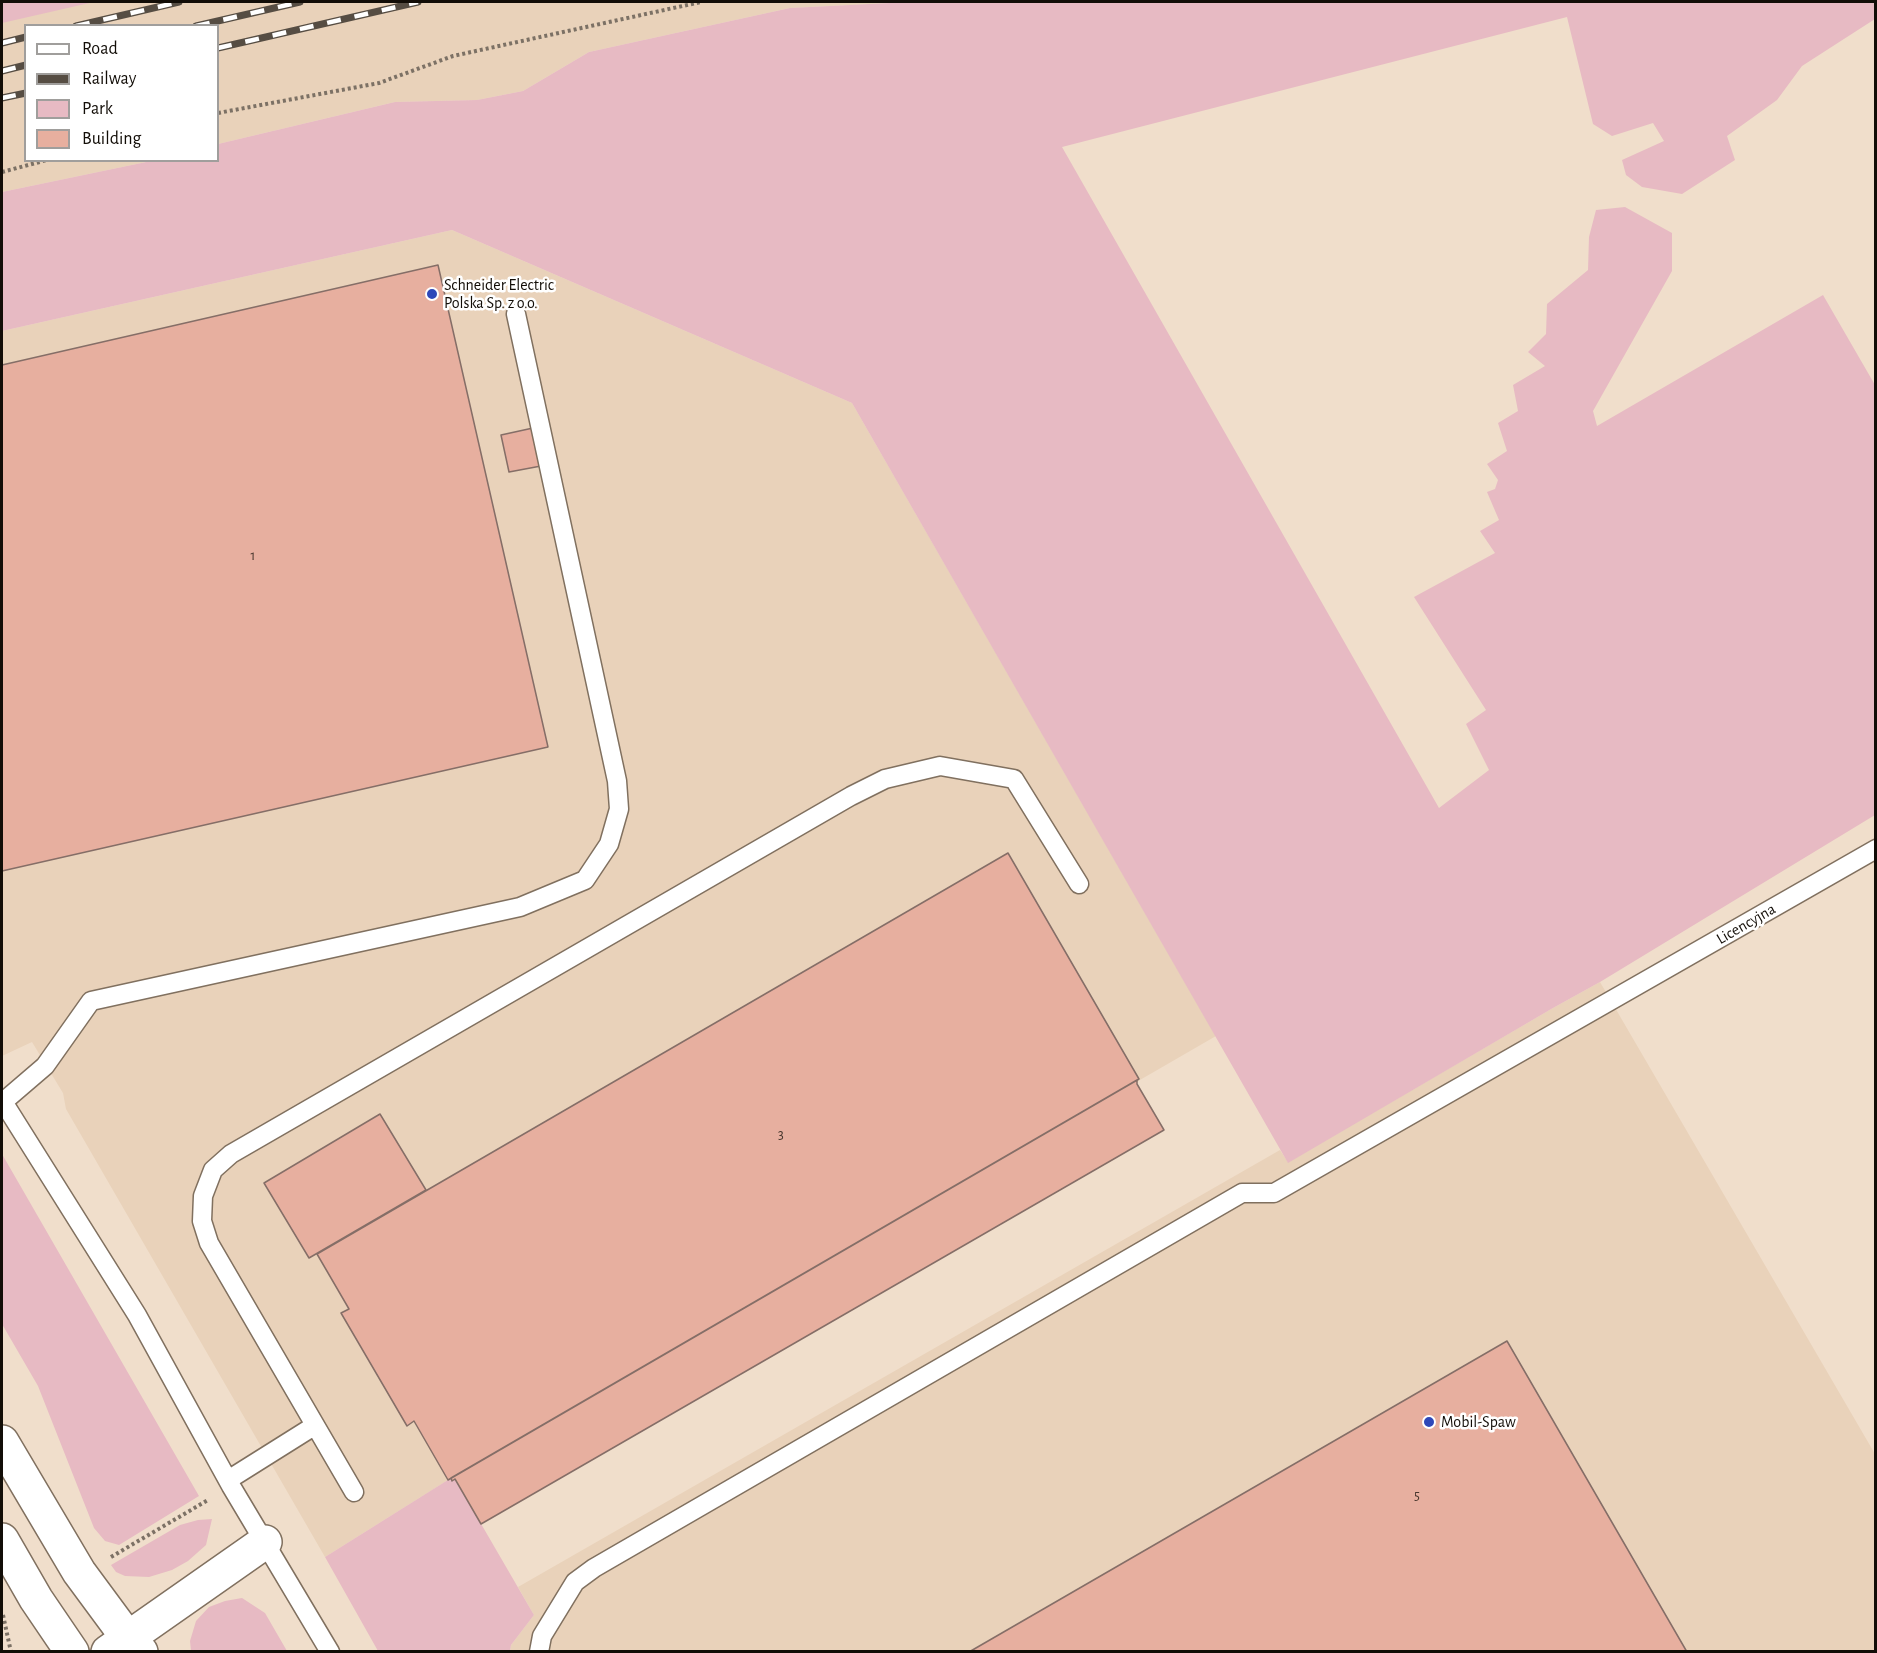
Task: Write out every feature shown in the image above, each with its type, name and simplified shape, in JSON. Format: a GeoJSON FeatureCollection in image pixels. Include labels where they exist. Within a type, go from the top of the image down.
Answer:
{"type":"FeatureCollection","features":[{"type":"Feature","properties":{"kind":"street"},"geometry":{"type":"LineString","coordinates":[[2,1442],[125,1647],[265,1542]]}},
{"type":"Feature","properties":{"kind":"street"},"geometry":{"type":"LineString","coordinates":[[2,1540],[36,1599],[72,1652]]}},
{"type":"Feature","properties":{"kind":"lane"},"geometry":{"type":"LineString","coordinates":[[330,1652],[230,1483],[137,1315],[2,1101],[45,1066],[91,1001],[520,907],[585,880],[609,844],[619,809],[617,781],[516,314]]}},
{"type":"Feature","properties":{"kind":"lane"},"geometry":{"type":"LineString","coordinates":[[354,1492],[209,1243],[202,1221],[203,1196],[213,1170],[231,1154],[851,796],[885,779],[940,766],[1014,779],[1079,884]]}},
{"type":"Feature","properties":{"kind":"lane","name":"Licencyjna"},"geometry":{"type":"LineString","coordinates":[[538,1652],[542,1636],[575,1582],[594,1568],[1242,1193],[1274,1193],[1875,849]]}},
{"type":"Feature","properties":{"kind":"lane"},"geometry":{"type":"LineString","coordinates":[[230,1483],[314,1426]]}},
{"type":"Feature","properties":{"kind":"path"},"geometry":{"type":"LineString","coordinates":[[219,113],[379,83],[453,56],[701,2]]}},
{"type":"Feature","properties":{"kind":"path"},"geometry":{"type":"LineString","coordinates":[[2,172],[40,162]]}},
{"type":"Feature","properties":{"kind":"path"},"geometry":{"type":"LineString","coordinates":[[105,1556],[111,1557],[230,1483]]}},
{"type":"Feature","properties":{"kind":"path"},"geometry":{"type":"LineString","coordinates":[[2,1612],[11,1652]]}},
{"type":"Feature","properties":{"kind":"shaded area"},"geometry":{"type":"Polygon","coordinates":[[[2,2],[909,2],[790,8],[589,52],[523,91],[477,100],[395,102],[219,144],[219,24],[24,24],[24,162],[146,162],[2,192],[2,2]]]}},
{"type":"Feature","properties":{"kind":"shaded area"},"geometry":{"type":"Polygon","coordinates":[[[452,230],[852,403],[1216,1036],[448,1480],[325,1557],[66,1109],[63,1093],[32,1042],[2,1056],[2,331],[452,230]]]}},
{"type":"Feature","properties":{"kind":"shaded area"},"geometry":{"type":"Polygon","coordinates":[[[1600,982],[1875,1454],[1875,1651],[510,1652],[511,1645],[534,1615],[518,1587],[1280,1150],[1288,1162],[1600,982]]]}},
{"type":"Feature","properties":{"kind":"green space"},"geometry":{"type":"Polygon","coordinates":[[[2,2],[94,2],[2,23],[2,2]]]}},
{"type":"Feature","properties":{"kind":"green space"},"geometry":{"type":"Polygon","coordinates":[[[909,2],[1875,2],[1875,19],[1802,66],[1777,100],[1727,136],[1735,160],[1682,194],[1642,187],[1626,175],[1622,160],[1664,141],[1653,123],[1612,136],[1593,124],[1567,17],[1062,147],[1439,808],[1489,770],[1466,724],[1486,710],[1414,597],[1495,553],[1480,531],[1499,520],[1487,492],[1495,489],[1498,480],[1487,464],[1507,451],[1498,423],[1518,411],[1513,385],[1545,366],[1528,352],[1546,334],[1547,304],[1588,270],[1589,237],[1596,210],[1625,207],[1672,233],[1672,271],[1593,411],[1597,426],[1823,295],[1875,385],[1875,815],[1600,982],[1288,1163],[852,403],[452,230],[2,331],[2,192],[146,162],[219,162],[219,144],[395,102],[477,100],[523,91],[589,52],[790,8],[909,2]]]}},
{"type":"Feature","properties":{"kind":"green space"},"geometry":{"type":"Polygon","coordinates":[[[2,1154],[199,1496],[119,1545],[105,1541],[94,1528],[38,1386],[2,1324],[2,1154]]]}},
{"type":"Feature","properties":{"kind":"green space"},"geometry":{"type":"Polygon","coordinates":[[[451,1478],[452,1481],[455,1479],[534,1615],[511,1645],[510,1651],[378,1651],[325,1557],[451,1478]]]}},
{"type":"Feature","properties":{"kind":"green space"},"geometry":{"type":"Polygon","coordinates":[[[212,1519],[206,1545],[188,1561],[172,1570],[149,1577],[125,1576],[116,1572],[111,1565],[180,1525],[212,1519]]]}},
{"type":"Feature","properties":{"kind":"green space"},"geometry":{"type":"Polygon","coordinates":[[[242,1598],[265,1613],[287,1651],[191,1651],[190,1641],[196,1621],[209,1607],[242,1598]]]}},
{"type":"Feature","properties":{"kind":"building"},"geometry":{"type":"Polygon","coordinates":[[[438,265],[548,747],[2,871],[2,365],[438,265]]]}},
{"type":"Feature","properties":{"kind":"building"},"geometry":{"type":"Polygon","coordinates":[[[533,428],[541,466],[509,472],[501,435],[533,428]]]}},
{"type":"Feature","properties":{"kind":"building"},"geometry":{"type":"Polygon","coordinates":[[[1008,853],[1139,1079],[448,1480],[414,1421],[407,1426],[341,1313],[349,1309],[317,1254],[1008,853]]]}},
{"type":"Feature","properties":{"kind":"building"},"geometry":{"type":"Polygon","coordinates":[[[1137,1080],[1137,1084],[1164,1130],[481,1524],[455,1479],[452,1481],[451,1478],[1137,1080]]]}},
{"type":"Feature","properties":{"kind":"building"},"geometry":{"type":"Polygon","coordinates":[[[380,1114],[426,1190],[309,1258],[264,1183],[380,1114]]]}},
{"type":"Feature","properties":{"kind":"building"},"geometry":{"type":"Polygon","coordinates":[[[1507,1341],[1687,1652],[969,1652],[1507,1341]]]}},
{"type":"Feature","properties":{"kind":"railway"},"geometry":{"type":"LineString","coordinates":[[85,24],[179,2]]}},
{"type":"Feature","properties":{"kind":"railway"},"geometry":{"type":"LineString","coordinates":[[205,24],[300,2]]}},
{"type":"Feature","properties":{"kind":"railway"},"geometry":{"type":"LineString","coordinates":[[219,48],[418,2]]}},
{"type":"Feature","properties":{"kind":"railway"},"geometry":{"type":"LineString","coordinates":[[2,43],[24,38]]}},
{"type":"Feature","properties":{"kind":"railway"},"geometry":{"type":"LineString","coordinates":[[2,71],[24,66]]}},
{"type":"Feature","properties":{"kind":"railway"},"geometry":{"type":"LineString","coordinates":[[2,98],[24,93]]}},
{"type":"Feature","properties":{"kind":"place","name":"Schneider Electric Polska Sp. z o.o."},"geometry":{"type":"Point","coordinates":[432,294]}},
{"type":"Feature","properties":{"kind":"place","name":"Mobil-Spaw"},"geometry":{"type":"Point","coordinates":[1429,1422]}}]}
